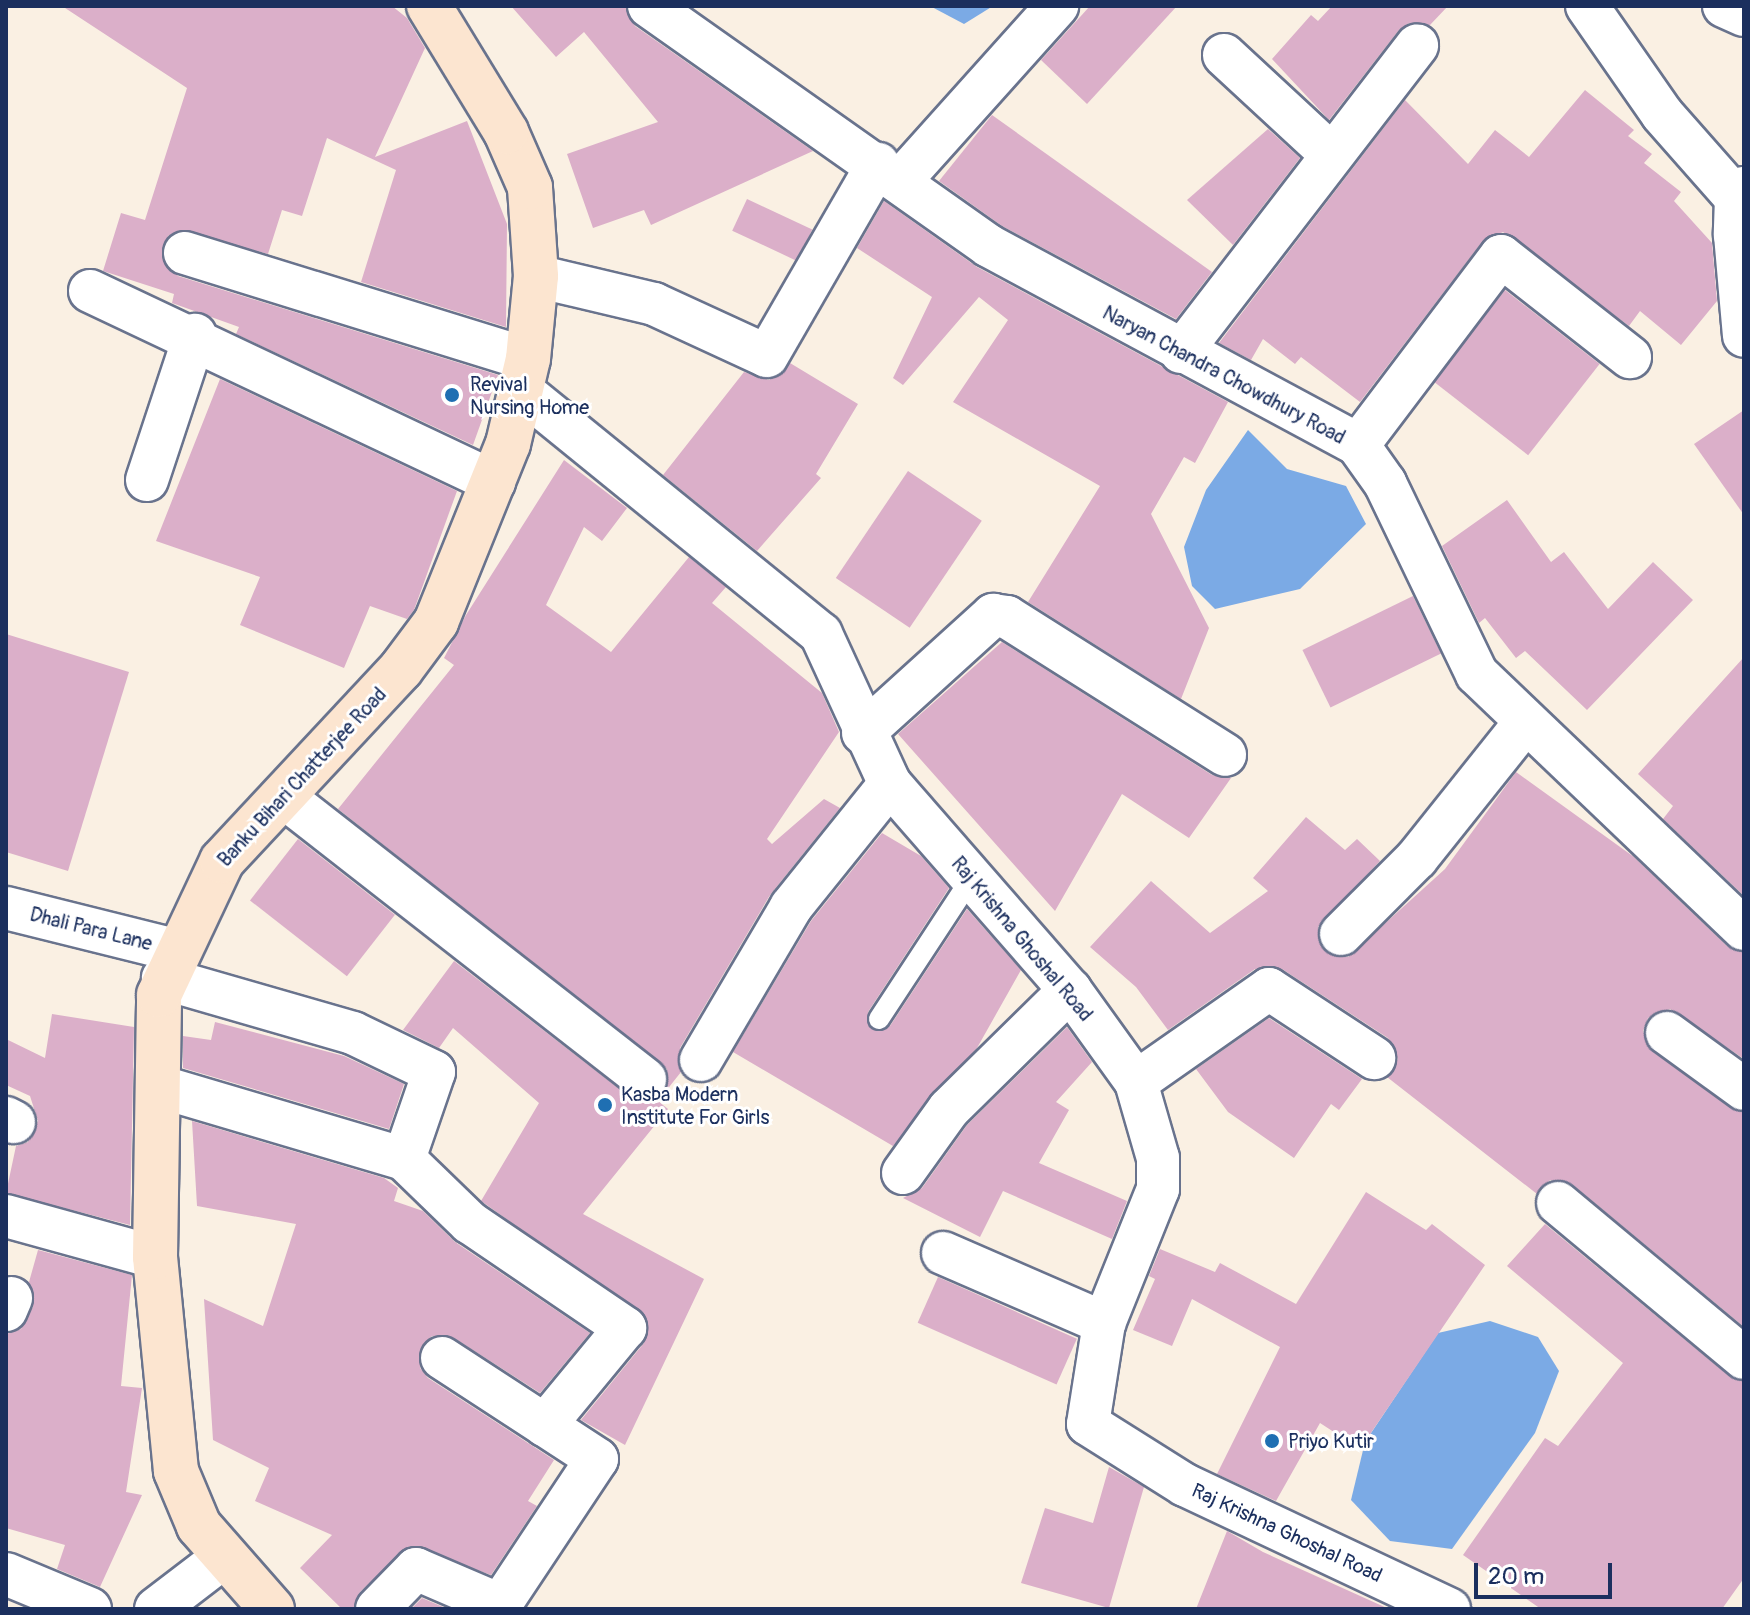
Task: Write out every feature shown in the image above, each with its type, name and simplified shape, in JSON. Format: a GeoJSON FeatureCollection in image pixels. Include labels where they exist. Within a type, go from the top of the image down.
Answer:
{"type":"FeatureCollection","features":[{"type":"Feature","properties":{"kind":"main road","name":"Banku Bihari Chatterjee Road"},"geometry":{"type":"LineString","coordinates":[[272,1609],[199,1526],[176,1471],[155,1257],[158,1086],[169,964],[222,861],[285,798],[422,643],[494,482],[525,375],[536,276],[522,164],[429,6]]}},
{"type":"Feature","properties":{"kind":"street","name":"Naryan Chandra Chowdhury Road"},"geometry":{"type":"LineString","coordinates":[[649,6],[890,172],[989,246],[1358,445],[1385,483],[1464,653],[1524,724],[1744,929]]}},
{"type":"Feature","properties":{"kind":"street"},"geometry":{"type":"LineString","coordinates":[[536,276],[654,304],[767,356],[890,172],[1057,6]]}},
{"type":"Feature","properties":{"kind":"street"},"geometry":{"type":"LineString","coordinates":[[1587,6],[1662,114],[1740,193],[1744,336]]}},
{"type":"Feature","properties":{"kind":"street"},"geometry":{"type":"LineString","coordinates":[[1724,6],[1744,15]]}},
{"type":"Feature","properties":{"kind":"street"},"geometry":{"type":"LineString","coordinates":[[1181,352],[1417,45]]}},
{"type":"Feature","properties":{"kind":"street"},"geometry":{"type":"LineString","coordinates":[[1224,55],[1332,155]]}},
{"type":"Feature","properties":{"kind":"street"},"geometry":{"type":"LineString","coordinates":[[185,253],[525,375]]}},
{"type":"Feature","properties":{"kind":"street"},"geometry":{"type":"LineString","coordinates":[[1358,445],[1501,256],[1630,357]]}},
{"type":"Feature","properties":{"kind":"street"},"geometry":{"type":"LineString","coordinates":[[90,291],[195,335],[494,482]]}},
{"type":"Feature","properties":{"kind":"street"},"geometry":{"type":"LineString","coordinates":[[147,480],[195,335]]}},
{"type":"Feature","properties":{"kind":"street","name":"Raj Krishna Ghoshal Road"},"geometry":{"type":"LineString","coordinates":[[525,375],[821,634],[837,656],[863,733],[890,784],[1070,990],[1136,1082],[1158,1158],[1158,1189],[1104,1323],[1089,1410],[1096,1433],[1185,1485],[1449,1609]]}},
{"type":"Feature","properties":{"kind":"street"},"geometry":{"type":"LineString","coordinates":[[863,733],[993,615],[1007,617],[1225,755]]}},
{"type":"Feature","properties":{"kind":"street"},"geometry":{"type":"LineString","coordinates":[[1341,934],[1417,858],[1524,724]]}},
{"type":"Feature","properties":{"kind":"street"},"geometry":{"type":"LineString","coordinates":[[701,1060],[784,918],[890,784]]}},
{"type":"Feature","properties":{"kind":"street"},"geometry":{"type":"LineString","coordinates":[[285,798],[645,1079]]}},
{"type":"Feature","properties":{"kind":"street","name":"Dhali Para Lane"},"geometry":{"type":"LineString","coordinates":[[6,908],[169,964],[353,1033],[434,1072],[404,1159]]}},
{"type":"Feature","properties":{"kind":"street"},"geometry":{"type":"LineString","coordinates":[[1136,1082],[1269,989],[1374,1058]]}},
{"type":"Feature","properties":{"kind":"street"},"geometry":{"type":"LineString","coordinates":[[903,1173],[949,1109],[1070,990]]}},
{"type":"Feature","properties":{"kind":"street"},"geometry":{"type":"LineString","coordinates":[[1667,1033],[1744,1089]]}},
{"type":"Feature","properties":{"kind":"street"},"geometry":{"type":"LineString","coordinates":[[158,1086],[404,1159],[469,1222],[625,1328],[545,1425]]}},
{"type":"Feature","properties":{"kind":"street"},"geometry":{"type":"LineString","coordinates":[[1558,1203],[1744,1358]]}},
{"type":"Feature","properties":{"kind":"street"},"geometry":{"type":"LineString","coordinates":[[6,1216],[155,1257]]}},
{"type":"Feature","properties":{"kind":"street"},"geometry":{"type":"LineString","coordinates":[[943,1253],[1104,1323]]}},
{"type":"Feature","properties":{"kind":"street"},"geometry":{"type":"LineString","coordinates":[[377,1609],[416,1569],[500,1605],[597,1459],[442,1358]]}},
{"type":"Feature","properties":{"kind":"street"},"geometry":{"type":"LineString","coordinates":[[156,1609],[225,1556]]}},
{"type":"Feature","properties":{"kind":"street"},"geometry":{"type":"LineString","coordinates":[[6,1574],[90,1609]]}},
{"type":"Feature","properties":{"kind":"lane"},"geometry":{"type":"LineString","coordinates":[[879,1019],[971,879]]}},
{"type":"Feature","properties":{"kind":"water"},"geometry":{"type":"Polygon","coordinates":[[[930,6],[993,6],[964,24],[930,6]]]}},
{"type":"Feature","properties":{"kind":"water"},"geometry":{"type":"Polygon","coordinates":[[[1248,430],[1287,469],[1346,486],[1366,524],[1300,589],[1215,609],[1192,586],[1184,547],[1206,490],[1248,430]]]}},
{"type":"Feature","properties":{"kind":"water"},"geometry":{"type":"Polygon","coordinates":[[[1490,1321],[1538,1337],[1559,1371],[1535,1433],[1452,1549],[1390,1541],[1351,1500],[1365,1442],[1438,1333],[1490,1321]]]}},
{"type":"Feature","properties":{"kind":"building"},"geometry":{"type":"Polygon","coordinates":[[[62,6],[392,6],[407,18],[425,48],[375,157],[467,121],[507,224],[506,327],[361,282],[396,170],[327,138],[302,216],[282,210],[268,254],[180,230],[168,236],[162,258],[178,276],[498,375],[473,445],[236,334],[239,327],[172,303],[174,294],[103,271],[121,213],[145,220],[187,88],[62,6]]]}},
{"type":"Feature","properties":{"kind":"building"},"geometry":{"type":"Polygon","coordinates":[[[511,6],[625,6],[635,26],[813,151],[651,225],[644,210],[593,228],[567,154],[658,122],[584,32],[556,57],[511,6]]]}},
{"type":"Feature","properties":{"kind":"building"},"geometry":{"type":"Polygon","coordinates":[[[1090,6],[1177,6],[1087,104],[1041,60],[1090,6]]]}},
{"type":"Feature","properties":{"kind":"building"},"geometry":{"type":"Polygon","coordinates":[[[1332,6],[1448,6],[1430,25],[1409,23],[1399,30],[1329,120],[1272,59],[1311,15],[1318,21],[1332,6]]]}},
{"type":"Feature","properties":{"kind":"building"},"geometry":{"type":"Polygon","coordinates":[[[1585,90],[1634,130],[1628,136],[1652,154],[1644,163],[1681,192],[1674,201],[1712,243],[1717,301],[1681,345],[1640,311],[1629,326],[1503,232],[1482,242],[1360,402],[1301,357],[1295,364],[1263,339],[1251,360],[1219,343],[1405,100],[1468,164],[1495,130],[1529,157],[1585,90]]]}},
{"type":"Feature","properties":{"kind":"building"},"geometry":{"type":"Polygon","coordinates":[[[992,115],[1212,272],[1176,319],[1002,226],[939,181],[992,115]]]}},
{"type":"Feature","properties":{"kind":"building"},"geometry":{"type":"Polygon","coordinates":[[[1268,129],[1300,158],[1233,245],[1187,200],[1268,129]]]}},
{"type":"Feature","properties":{"kind":"building"},"geometry":{"type":"Polygon","coordinates":[[[747,199],[812,229],[797,261],[732,231],[747,199]]]}},
{"type":"Feature","properties":{"kind":"building"},"geometry":{"type":"Polygon","coordinates":[[[884,201],[977,267],[1228,402],[1195,463],[1184,457],[1151,514],[1209,628],[1181,699],[1028,602],[1100,486],[953,402],[1008,320],[979,297],[903,385],[893,378],[932,297],[857,248],[884,201]]]}},
{"type":"Feature","properties":{"kind":"building"},"geometry":{"type":"Polygon","coordinates":[[[1505,290],[1600,364],[1528,455],[1434,381],[1505,290]]]}},
{"type":"Feature","properties":{"kind":"building"},"geometry":{"type":"Polygon","coordinates":[[[790,363],[858,404],[816,474],[821,478],[757,551],[663,475],[744,372],[769,380],[790,363]]]}},
{"type":"Feature","properties":{"kind":"building"},"geometry":{"type":"Polygon","coordinates":[[[220,379],[457,491],[414,610],[407,619],[370,606],[344,668],[240,625],[260,577],[156,541],[220,379]]]}},
{"type":"Feature","properties":{"kind":"building"},"geometry":{"type":"Polygon","coordinates":[[[1744,410],[1744,515],[1694,444],[1744,410]]]}},
{"type":"Feature","properties":{"kind":"building"},"geometry":{"type":"Polygon","coordinates":[[[564,460],[627,508],[602,541],[584,527],[546,605],[611,652],[689,557],[726,587],[712,603],[822,693],[839,732],[767,839],[772,844],[824,799],[840,808],[770,895],[680,1048],[681,1072],[658,1101],[668,1109],[583,1214],[704,1279],[625,1445],[581,1420],[644,1343],[646,1318],[481,1201],[539,1103],[453,1028],[439,1048],[403,1030],[454,961],[631,1098],[642,1103],[663,1094],[667,1069],[338,809],[454,665],[444,658],[466,615],[564,460]]]}},
{"type":"Feature","properties":{"kind":"building"},"geometry":{"type":"Polygon","coordinates":[[[908,471],[982,521],[910,628],[836,578],[908,471]]]}},
{"type":"Feature","properties":{"kind":"building"},"geometry":{"type":"Polygon","coordinates":[[[1507,500],[1551,562],[1564,552],[1608,609],[1653,562],[1693,600],[1587,710],[1525,651],[1516,658],[1485,618],[1479,623],[1442,546],[1507,500]]]}},
{"type":"Feature","properties":{"kind":"building"},"geometry":{"type":"Polygon","coordinates":[[[1413,596],[1441,654],[1331,707],[1302,650],[1413,596]]]}},
{"type":"Feature","properties":{"kind":"building"},"geometry":{"type":"Polygon","coordinates":[[[6,634],[129,672],[68,871],[6,852],[6,634]]]}},
{"type":"Feature","properties":{"kind":"building"},"geometry":{"type":"Polygon","coordinates":[[[1002,642],[1212,775],[1231,778],[1189,838],[1122,794],[1055,911],[898,734],[1002,642]]]}},
{"type":"Feature","properties":{"kind":"building"},"geometry":{"type":"Polygon","coordinates":[[[1744,657],[1744,896],[1663,819],[1673,806],[1638,774],[1744,657]]]}},
{"type":"Feature","properties":{"kind":"building"},"geometry":{"type":"Polygon","coordinates":[[[1516,772],[1634,857],[1727,946],[1744,952],[1744,1059],[1670,1009],[1648,1018],[1643,1031],[1653,1052],[1744,1113],[1744,1327],[1573,1185],[1550,1180],[1537,1194],[1387,1077],[1398,1059],[1388,1038],[1282,969],[1255,969],[1168,1030],[1136,987],[1090,947],[1151,881],[1210,933],[1268,891],[1253,878],[1306,817],[1345,850],[1357,839],[1380,861],[1318,927],[1324,950],[1348,957],[1445,869],[1516,772]]]}},
{"type":"Feature","properties":{"kind":"building"},"geometry":{"type":"Polygon","coordinates":[[[882,833],[921,856],[949,888],[868,1012],[871,1029],[890,1026],[967,909],[1021,970],[977,1048],[893,1146],[733,1052],[811,921],[882,833]]]}},
{"type":"Feature","properties":{"kind":"building"},"geometry":{"type":"Polygon","coordinates":[[[298,839],[395,915],[347,976],[250,900],[298,839]]]}},
{"type":"Feature","properties":{"kind":"building"},"geometry":{"type":"Polygon","coordinates":[[[52,1014],[134,1027],[130,1225],[6,1193],[16,1146],[28,1142],[38,1121],[30,1096],[6,1085],[6,1039],[45,1058],[52,1014]]]}},
{"type":"Feature","properties":{"kind":"building"},"geometry":{"type":"Polygon","coordinates":[[[1269,1018],[1362,1079],[1339,1110],[1331,1104],[1294,1158],[1228,1112],[1196,1069],[1269,1018]]]}},
{"type":"Feature","properties":{"kind":"building"},"geometry":{"type":"Polygon","coordinates":[[[215,1022],[344,1056],[404,1084],[389,1129],[183,1068],[183,1036],[211,1040],[215,1022]]]}},
{"type":"Feature","properties":{"kind":"building"},"geometry":{"type":"Polygon","coordinates":[[[1067,1027],[1092,1062],[1056,1102],[1069,1110],[1039,1163],[1127,1201],[1112,1239],[1003,1191],[980,1237],[903,1198],[922,1188],[967,1125],[1067,1027]]]}},
{"type":"Feature","properties":{"kind":"building"},"geometry":{"type":"Polygon","coordinates":[[[192,1121],[384,1178],[398,1188],[394,1201],[423,1211],[455,1242],[590,1333],[540,1393],[454,1338],[432,1336],[422,1346],[420,1368],[428,1378],[554,1460],[528,1501],[537,1506],[491,1575],[410,1546],[360,1592],[354,1609],[342,1609],[300,1568],[332,1535],[255,1501],[269,1468],[213,1440],[204,1299],[263,1326],[296,1224],[197,1206],[192,1121]]]}},
{"type":"Feature","properties":{"kind":"building"},"geometry":{"type":"Polygon","coordinates":[[[1366,1192],[1426,1230],[1432,1224],[1485,1265],[1360,1449],[1320,1423],[1276,1501],[1217,1474],[1280,1347],[1192,1299],[1172,1346],[1133,1330],[1155,1279],[1149,1276],[1160,1249],[1215,1272],[1220,1263],[1296,1304],[1366,1192]]]}},
{"type":"Feature","properties":{"kind":"building"},"geometry":{"type":"Polygon","coordinates":[[[1545,1224],[1729,1376],[1744,1381],[1744,1578],[1722,1609],[1541,1609],[1463,1555],[1545,1438],[1558,1446],[1623,1363],[1507,1266],[1545,1224]]]}},
{"type":"Feature","properties":{"kind":"building"},"geometry":{"type":"Polygon","coordinates":[[[38,1250],[132,1275],[121,1386],[142,1388],[126,1492],[142,1495],[100,1587],[57,1569],[65,1545],[6,1528],[6,1334],[21,1329],[33,1307],[29,1282],[38,1250]]]}},
{"type":"Feature","properties":{"kind":"building"},"geometry":{"type":"Polygon","coordinates":[[[938,1277],[1077,1339],[1057,1385],[918,1323],[938,1277]]]}},
{"type":"Feature","properties":{"kind":"building"},"geometry":{"type":"Polygon","coordinates":[[[1109,1467],[1144,1487],[1109,1608],[1021,1583],[1045,1508],[1093,1523],[1109,1467]]]}},
{"type":"Feature","properties":{"kind":"building"},"geometry":{"type":"Polygon","coordinates":[[[1227,1531],[1263,1552],[1389,1609],[1196,1609],[1227,1531]]]}},
{"type":"Feature","properties":{"kind":"building"},"geometry":{"type":"Polygon","coordinates":[[[422,1598],[448,1609],[411,1609],[422,1598]]]}},
{"type":"Feature","properties":{"kind":"place","name":"Revival Nursing Home"},"geometry":{"type":"Point","coordinates":[452,395]}},
{"type":"Feature","properties":{"kind":"place","name":"Kasba Modern Institute For Girls"},"geometry":{"type":"Point","coordinates":[605,1105]}},
{"type":"Feature","properties":{"kind":"place","name":"Priyo Kutir"},"geometry":{"type":"Point","coordinates":[1272,1441]}}]}
